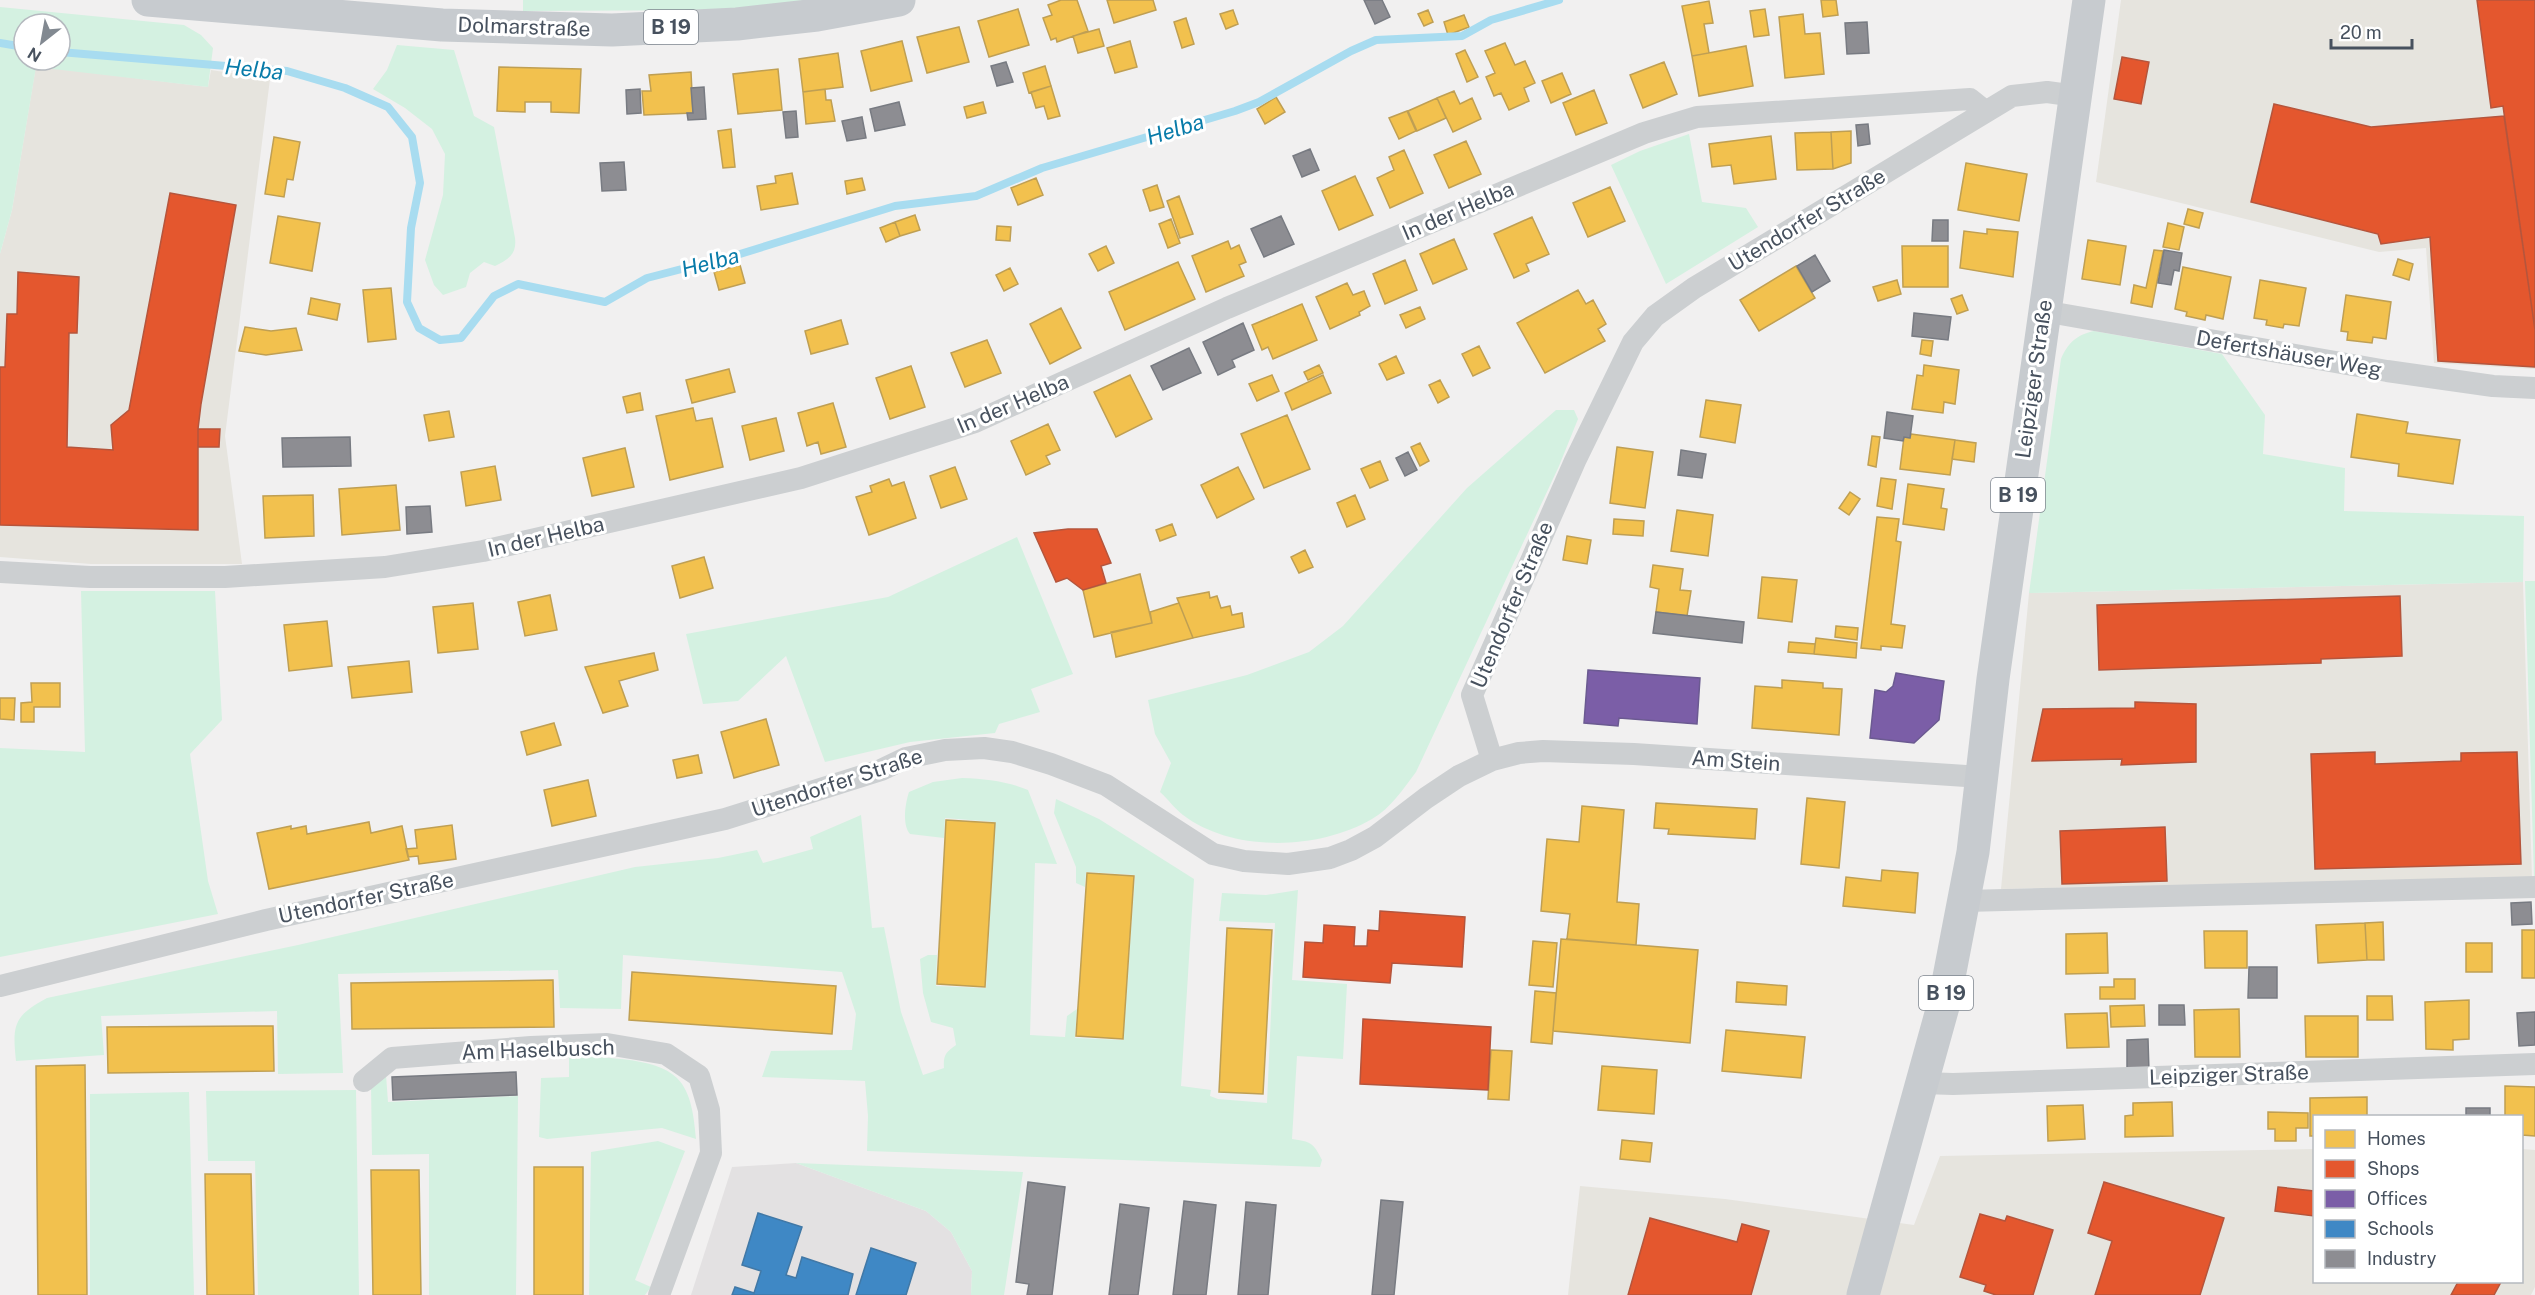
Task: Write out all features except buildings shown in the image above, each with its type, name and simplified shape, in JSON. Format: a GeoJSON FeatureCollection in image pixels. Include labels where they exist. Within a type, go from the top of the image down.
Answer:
{"type":"FeatureCollection","features":[{"type":"Feature","properties":{"kind":"main road","name":"Dolmarstraße"},"geometry":{"type":"LineString","coordinates":[[148,0],[442,25],[612,30],[737,24],[817,15],[899,0]]}},
{"type":"Feature","properties":{"kind":"main road","name":"Leipziger Straße"},"geometry":{"type":"LineString","coordinates":[[1863,1295],[1944,1003],[1965,901],[2043,310],[2089,0]]}},
{"type":"Feature","properties":{"kind":"street","name":"Utendorfer Straße"},"geometry":{"type":"LineString","coordinates":[[0,986],[266,920],[725,819],[852,780],[906,758],[945,750],[984,748],[1012,752],[1106,785],[1213,854],[1253,862],[1288,864],[1330,858],[1351,850],[1375,837],[1459,776],[1492,760],[1472,695],[1575,461],[1633,342],[1655,316],[1694,288],[2012,96],[2047,92],[2076,96]]}},
{"type":"Feature","properties":{"kind":"street","name":"In der Helba"},"geometry":{"type":"LineString","coordinates":[[0,572],[90,577],[225,577],[385,567],[483,551],[801,478],[975,422],[1227,308],[1669,125],[1696,117],[1970,99],[1985,111]]}},
{"type":"Feature","properties":{"kind":"street","name":"Defertshäuser Weg"},"geometry":{"type":"LineString","coordinates":[[2043,310],[2387,371],[2493,386],[2535,388]]}},
{"type":"Feature","properties":{"kind":"street","name":"Am Stein"},"geometry":{"type":"LineString","coordinates":[[1492,760],[1519,753],[1543,751],[1611,753],[1981,777]]}},
{"type":"Feature","properties":{"kind":"street"},"geometry":{"type":"LineString","coordinates":[[1965,901],[2535,887]]}},
{"type":"Feature","properties":{"kind":"street","name":"Am Haselbusch"},"geometry":{"type":"LineString","coordinates":[[364,1081],[392,1058],[531,1047],[607,1044],[666,1054],[699,1076],[709,1110],[711,1153],[659,1295]]}},
{"type":"Feature","properties":{"kind":"street","name":"Leipziger Straße"},"geometry":{"type":"LineString","coordinates":[[1923,1083],[2535,1064]]}},
{"type":"Feature","properties":{"kind":"shaded area"},"geometry":{"type":"Polygon","coordinates":[[[2121,0],[2535,0],[2535,369],[2434,363],[2426,248],[2379,252],[2096,182],[2121,0]]]}},
{"type":"Feature","properties":{"kind":"shaded area"},"geometry":{"type":"Polygon","coordinates":[[[72,70],[208,87],[211,70],[270,79],[225,436],[242,564],[91,564],[0,557],[0,254],[12,210],[35,72],[72,70]]]}},
{"type":"Feature","properties":{"kind":"shaded area"},"geometry":{"type":"Polygon","coordinates":[[[2523,582],[2532,878],[2001,889],[2029,593],[2523,582]]]}},
{"type":"Feature","properties":{"kind":"shaded area"},"geometry":{"type":"Polygon","coordinates":[[[2313,1149],[2313,1283],[2523,1283],[2523,1149],[2535,1150],[2535,1287],[2531,1295],[1568,1295],[1580,1186],[1725,1199],[1914,1225],[1940,1156],[2313,1149]]]}},
{"type":"Feature","properties":{"kind":"shaded area"},"geometry":{"type":"Polygon","coordinates":[[[796,1163],[926,1211],[951,1232],[972,1271],[971,1295],[691,1295],[732,1167],[796,1163]]]}},
{"type":"Feature","properties":{"kind":"green space"},"geometry":{"type":"Polygon","coordinates":[[[523,0],[820,0],[732,10],[523,11],[523,0]]]}},
{"type":"Feature","properties":{"kind":"green space"},"geometry":{"type":"Polygon","coordinates":[[[0,7],[51,12],[12,12],[12,72],[35,72],[12,210],[0,254],[0,7]]]}},
{"type":"Feature","properties":{"kind":"green space"},"geometry":{"type":"Polygon","coordinates":[[[72,14],[184,25],[201,35],[213,48],[208,87],[72,71],[72,14]]]}},
{"type":"Feature","properties":{"kind":"green space"},"geometry":{"type":"Polygon","coordinates":[[[397,45],[454,50],[474,116],[494,127],[515,238],[515,248],[508,258],[495,266],[484,262],[470,273],[466,287],[443,295],[434,285],[425,260],[443,195],[445,154],[432,129],[405,108],[373,89],[387,70],[397,45]]]}},
{"type":"Feature","properties":{"kind":"green space"},"geometry":{"type":"Polygon","coordinates":[[[1689,134],[1702,202],[1746,208],[1758,227],[1666,284],[1611,165],[1640,151],[1689,134]]]}},
{"type":"Feature","properties":{"kind":"green space"},"geometry":{"type":"Polygon","coordinates":[[[2094,331],[2222,354],[2265,415],[2263,454],[2345,468],[2344,511],[2524,516],[2523,582],[2029,593],[2061,359],[2073,341],[2094,331]]]}},
{"type":"Feature","properties":{"kind":"green space"},"geometry":{"type":"Polygon","coordinates":[[[1556,410],[1574,410],[1578,419],[1559,466],[1416,772],[1391,804],[1379,815],[1351,829],[1327,837],[1276,843],[1226,836],[1203,827],[1180,813],[1160,792],[1171,763],[1155,734],[1148,700],[1247,675],[1309,652],[1343,626],[1467,488],[1556,410]]]}},
{"type":"Feature","properties":{"kind":"green space"},"geometry":{"type":"Polygon","coordinates":[[[1017,537],[1073,674],[1031,689],[1040,712],[999,724],[995,733],[910,742],[825,762],[786,656],[738,701],[703,704],[686,634],[888,597],[1017,537]]]}},
{"type":"Feature","properties":{"kind":"green space"},"geometry":{"type":"Polygon","coordinates":[[[2525,581],[2535,581],[2535,878],[2534,878],[2525,581]]]}},
{"type":"Feature","properties":{"kind":"green space"},"geometry":{"type":"Polygon","coordinates":[[[81,591],[215,591],[222,720],[190,754],[208,881],[218,914],[0,957],[0,748],[85,752],[81,591]]]}},
{"type":"Feature","properties":{"kind":"green space"},"geometry":{"type":"Polygon","coordinates":[[[962,778],[996,781],[1028,790],[1057,864],[1035,863],[1030,1035],[1065,1037],[1067,1016],[1077,1009],[1075,1038],[1123,1040],[1135,875],[1086,872],[1085,887],[1076,883],[1076,867],[1054,813],[1056,799],[1099,819],[1194,879],[1181,1086],[1211,1090],[1210,1096],[1218,1099],[1267,1103],[1275,923],[1219,921],[1222,893],[1266,895],[1298,890],[1292,980],[1347,984],[1343,1059],[1297,1056],[1292,1139],[1314,1146],[1322,1160],[1320,1167],[867,1151],[868,1116],[865,1081],[762,1077],[771,1051],[852,1050],[856,1014],[842,972],[623,955],[621,1009],[560,1008],[558,970],[338,974],[343,1073],[278,1074],[277,1011],[101,1016],[104,1055],[16,1061],[15,1030],[18,1022],[28,1010],[47,998],[298,945],[635,867],[718,858],[757,850],[763,863],[813,849],[810,837],[861,815],[872,928],[884,927],[901,1012],[923,1075],[944,1068],[946,1054],[956,1045],[953,1028],[931,1022],[923,993],[920,959],[928,955],[937,955],[936,986],[986,988],[995,822],[945,818],[944,838],[910,834],[905,820],[905,808],[909,792],[933,782],[962,778]]]}},
{"type":"Feature","properties":{"kind":"green space"},"geometry":{"type":"Polygon","coordinates":[[[569,1056],[641,1062],[667,1071],[677,1078],[686,1091],[696,1139],[662,1128],[547,1139],[539,1137],[541,1078],[569,1077],[569,1056]]]}},
{"type":"Feature","properties":{"kind":"green space"},"geometry":{"type":"Polygon","coordinates":[[[386,1075],[388,1102],[518,1096],[516,1295],[429,1295],[429,1154],[372,1155],[371,1085],[386,1075]]]}},
{"type":"Feature","properties":{"kind":"green space"},"geometry":{"type":"Polygon","coordinates":[[[356,1090],[359,1295],[258,1295],[255,1161],[208,1161],[206,1091],[356,1090]]]}},
{"type":"Feature","properties":{"kind":"green space"},"geometry":{"type":"Polygon","coordinates":[[[189,1092],[194,1295],[90,1295],[90,1094],[189,1092]]]}},
{"type":"Feature","properties":{"kind":"green space"},"geometry":{"type":"Polygon","coordinates":[[[658,1141],[685,1151],[635,1280],[651,1287],[645,1295],[589,1295],[591,1152],[658,1141]]]}},
{"type":"Feature","properties":{"kind":"green space"},"geometry":{"type":"Polygon","coordinates":[[[796,1163],[1023,1172],[1004,1295],[971,1295],[972,1271],[951,1232],[926,1211],[796,1163]]]}},
{"type":"Feature","properties":{"kind":"waterway","name":"Helba"},"geometry":{"type":"LineString","coordinates":[[72,53],[287,71],[345,88],[388,107],[412,137],[420,183],[411,228],[407,302],[419,328],[440,340],[461,338],[494,296],[518,284],[605,302],[647,278],[740,254],[895,206],[976,196],[1042,168],[1235,111],[1259,102],[1351,51],[1376,40],[1462,36],[1491,20],[1559,0]]}},
{"type":"Feature","properties":{"kind":"waterway","name":"Helba"},"geometry":{"type":"LineString","coordinates":[[0,43],[12,45]]}}]}
